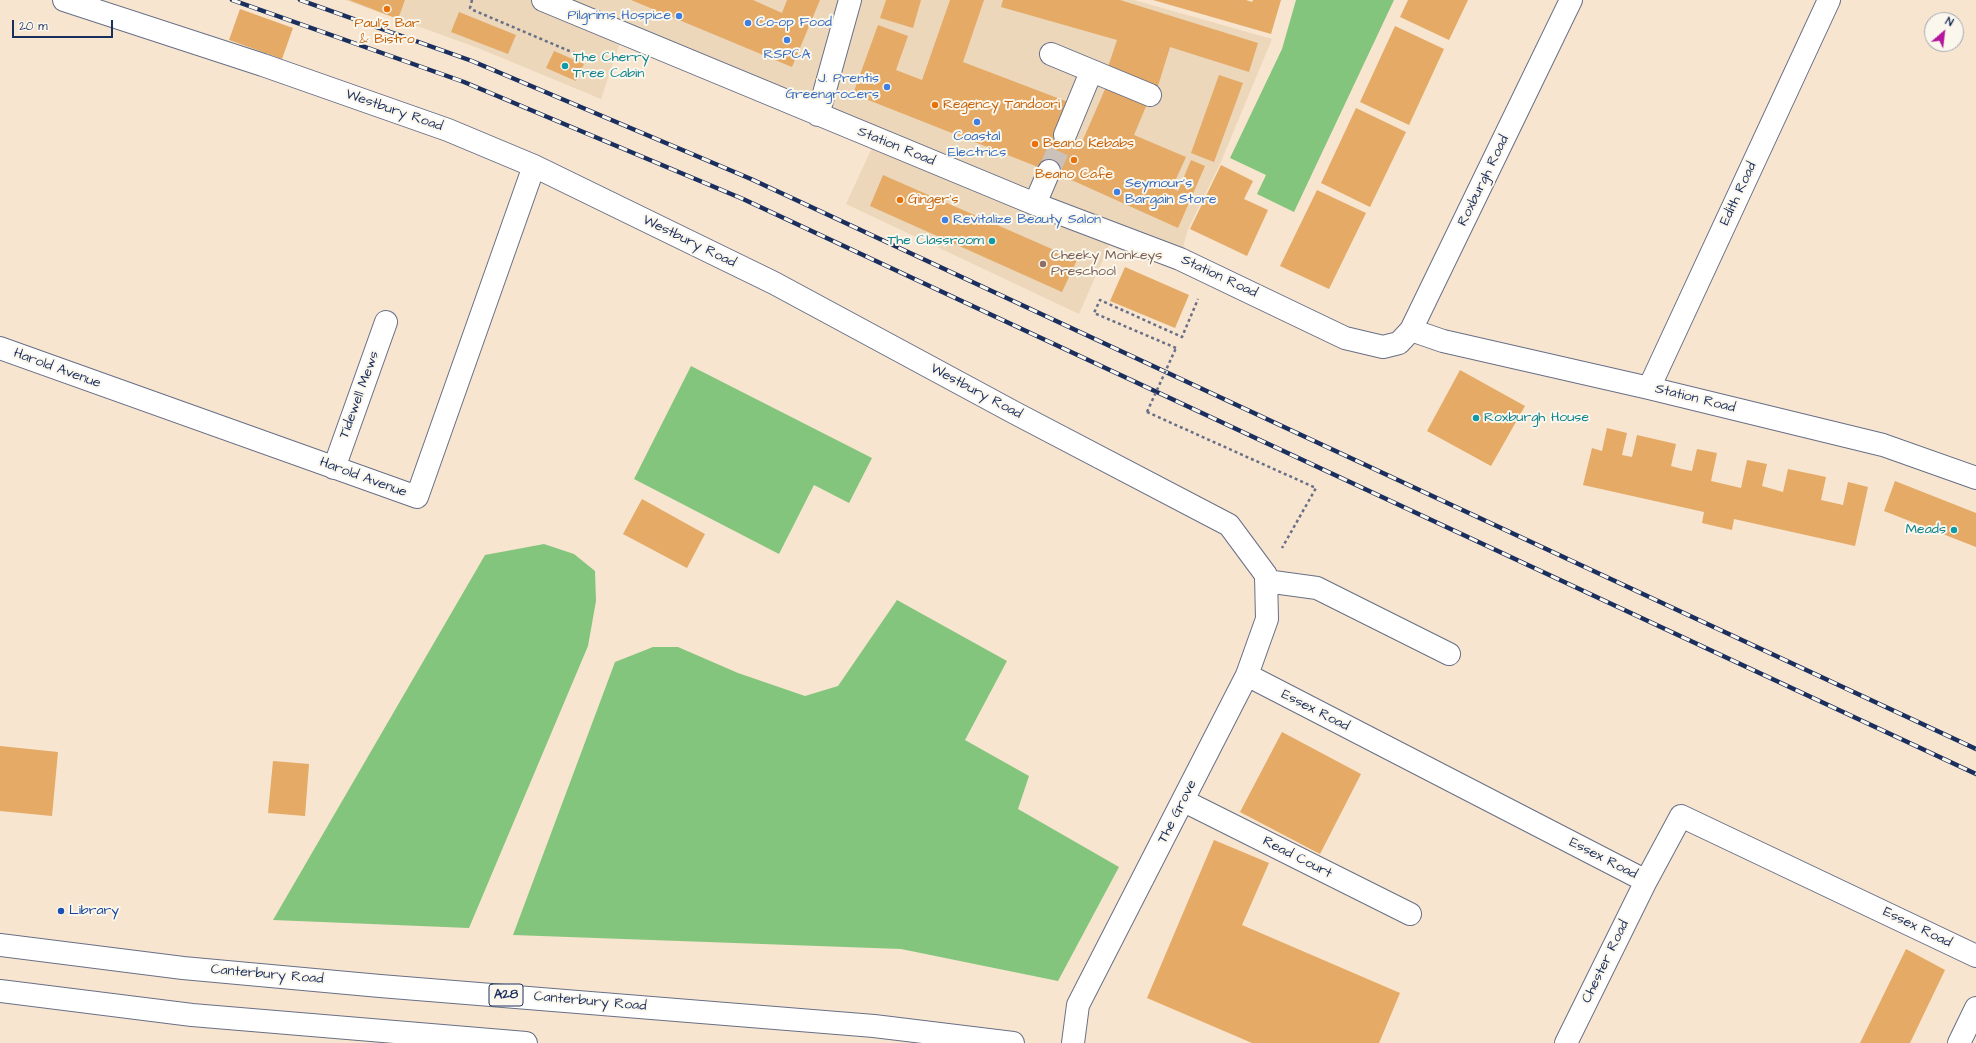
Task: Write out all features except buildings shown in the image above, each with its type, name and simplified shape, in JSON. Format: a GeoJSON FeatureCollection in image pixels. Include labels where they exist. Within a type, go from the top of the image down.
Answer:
{"type":"FeatureCollection","features":[{"type":"Feature","properties":{"kind":"main road","name":"Westbury Road"},"geometry":{"type":"LineString","coordinates":[[64,0],[263,65],[448,130],[534,166],[774,283],[1015,413],[1229,525],[1266,578]]}},
{"type":"Feature","properties":{"kind":"main road","name":"Station Road"},"geometry":{"type":"LineString","coordinates":[[543,0],[1035,204],[1180,259],[1345,338],[1383,347]]}},
{"type":"Feature","properties":{"kind":"main road"},"geometry":{"type":"LineString","coordinates":[[818,115],[850,0]]}},
{"type":"Feature","properties":{"kind":"main road","name":"Roxburgh Road"},"geometry":{"type":"LineString","coordinates":[[1383,347],[1399,343],[1411,330],[1571,0]]}},
{"type":"Feature","properties":{"kind":"main road","name":"Edith Road"},"geometry":{"type":"LineString","coordinates":[[1649,388],[1828,0]]}},
{"type":"Feature","properties":{"kind":"main road"},"geometry":{"type":"LineString","coordinates":[[1051,54],[1091,72],[1150,95]]}},
{"type":"Feature","properties":{"kind":"main road"},"geometry":{"type":"LineString","coordinates":[[1065,135],[1091,72]]}},
{"type":"Feature","properties":{"kind":"main road","name":"Harold Avenue"},"geometry":{"type":"LineString","coordinates":[[0,348],[417,497],[534,166]]}},
{"type":"Feature","properties":{"kind":"main road"},"geometry":{"type":"LineString","coordinates":[[1035,204],[1049,171]]}},
{"type":"Feature","properties":{"kind":"main road","name":"Tidewell Mews"},"geometry":{"type":"LineString","coordinates":[[334,468],[386,322]]}},
{"type":"Feature","properties":{"kind":"main road","name":"Station Road"},"geometry":{"type":"LineString","coordinates":[[1411,330],[1443,341],[1649,388],[1883,445],[1976,478]]}},
{"type":"Feature","properties":{"kind":"main road"},"geometry":{"type":"LineString","coordinates":[[1266,578],[1317,588],[1449,654]]}},
{"type":"Feature","properties":{"kind":"main road","name":"The Grove"},"geometry":{"type":"LineString","coordinates":[[1073,1043],[1078,1005],[1184,801],[1247,675],[1268,618],[1266,578]]}},
{"type":"Feature","properties":{"kind":"main road","name":"Essex Road"},"geometry":{"type":"LineString","coordinates":[[1247,675],[1646,881],[1681,816],[1976,956]]}},
{"type":"Feature","properties":{"kind":"main road","name":"Read Court"},"geometry":{"type":"LineString","coordinates":[[1184,801],[1410,914]]}},
{"type":"Feature","properties":{"kind":"main road","name":"Chester Road"},"geometry":{"type":"LineString","coordinates":[[1566,1043],[1646,881]]}},
{"type":"Feature","properties":{"kind":"main road","name":"Canterbury Road"},"geometry":{"type":"LineString","coordinates":[[0,945],[183,968],[380,986],[874,1026],[1013,1043]]}},
{"type":"Feature","properties":{"kind":"main road"},"geometry":{"type":"LineString","coordinates":[[0,991],[192,1015],[526,1043]]}},
{"type":"Feature","properties":{"kind":"main road"},"geometry":{"type":"LineString","coordinates":[[1966,1039],[1976,1008]]}},
{"type":"Feature","properties":{"kind":"path"},"geometry":{"type":"LineString","coordinates":[[472,0],[470,8],[473,10],[574,53]]}},
{"type":"Feature","properties":{"kind":"path"},"geometry":{"type":"LineString","coordinates":[[1209,273],[1182,337],[1100,300],[1094,313],[1176,348],[1147,412],[1316,488],[1266,578]]}},
{"type":"Feature","properties":{"kind":"shaded area"},"geometry":{"type":"Polygon","coordinates":[[[345,0],[1134,0],[1272,39],[1220,164],[1188,229],[1180,259],[1114,234],[1079,314],[846,204],[876,139],[623,34],[601,99],[478,48],[345,0]]]}},
{"type":"Feature","properties":{"kind":"green space"},"geometry":{"type":"Polygon","coordinates":[[[1296,0],[1394,0],[1294,212],[1257,194],[1266,175],[1230,158],[1282,49],[1296,0]]]}},
{"type":"Feature","properties":{"kind":"green space"},"geometry":{"type":"Polygon","coordinates":[[[691,366],[872,458],[849,503],[814,485],[779,554],[634,479],[691,366]]]}},
{"type":"Feature","properties":{"kind":"green space"},"geometry":{"type":"Polygon","coordinates":[[[544,544],[574,554],[595,571],[596,601],[588,646],[469,928],[273,920],[485,555],[544,544]]]}},
{"type":"Feature","properties":{"kind":"green space"},"geometry":{"type":"Polygon","coordinates":[[[897,600],[1007,661],[965,740],[1029,776],[1018,809],[1119,867],[1058,981],[901,949],[513,935],[615,662],[653,647],[678,647],[738,673],[805,696],[838,686],[897,600]]]}},
{"type":"Feature","properties":{"kind":"tunnel"},"geometry":{"type":"LineString","coordinates":[[1049,171],[1065,135]]}},
{"type":"Feature","properties":{"kind":"railway"},"geometry":{"type":"LineString","coordinates":[[232,0],[464,82],[743,199],[1976,774]]}},
{"type":"Feature","properties":{"kind":"railway"},"geometry":{"type":"LineString","coordinates":[[300,0],[472,61],[751,179],[1976,749]]}},
{"type":"Feature","properties":{"kind":"place","name":"Paul's Bar & Bistro"},"geometry":{"type":"Point","coordinates":[387,9]}},
{"type":"Feature","properties":{"kind":"place","name":"Pilgrims Hospice"},"geometry":{"type":"Point","coordinates":[679,16]}},
{"type":"Feature","properties":{"kind":"place","name":"Co-op Food"},"geometry":{"type":"Point","coordinates":[748,23]}},
{"type":"Feature","properties":{"kind":"place","name":"RSPCA"},"geometry":{"type":"Point","coordinates":[787,40]}},
{"type":"Feature","properties":{"kind":"place","name":"The Cherry Tree Cabin"},"geometry":{"type":"Point","coordinates":[565,66]}},
{"type":"Feature","properties":{"kind":"place","name":"J. Prentis Greengrocers"},"geometry":{"type":"Point","coordinates":[887,87]}},
{"type":"Feature","properties":{"kind":"place","name":"Regency Tandoori"},"geometry":{"type":"Point","coordinates":[935,105]}},
{"type":"Feature","properties":{"kind":"place","name":"Coastal Electrics"},"geometry":{"type":"Point","coordinates":[977,122]}},
{"type":"Feature","properties":{"kind":"place","name":"Beano Kebabs"},"geometry":{"type":"Point","coordinates":[1035,144]}},
{"type":"Feature","properties":{"kind":"place","name":"Beano Cafe"},"geometry":{"type":"Point","coordinates":[1074,160]}},
{"type":"Feature","properties":{"kind":"place","name":"Seymour's Bargain Store"},"geometry":{"type":"Point","coordinates":[1117,192]}},
{"type":"Feature","properties":{"kind":"place","name":"Ginger's"},"geometry":{"type":"Point","coordinates":[900,200]}},
{"type":"Feature","properties":{"kind":"place","name":"Revitalize Beauty Salon"},"geometry":{"type":"Point","coordinates":[945,220]}},
{"type":"Feature","properties":{"kind":"place","name":"The Classroom"},"geometry":{"type":"Point","coordinates":[992,241]}},
{"type":"Feature","properties":{"kind":"place","name":"Cheeky Monkeys Preschool"},"geometry":{"type":"Point","coordinates":[1043,264]}},
{"type":"Feature","properties":{"kind":"place","name":"Roxburgh House"},"geometry":{"type":"Point","coordinates":[1476,418]}},
{"type":"Feature","properties":{"kind":"place","name":"Meads"},"geometry":{"type":"Point","coordinates":[1954,530]}},
{"type":"Feature","properties":{"kind":"place","name":"Library"},"geometry":{"type":"Point","coordinates":[61,911]}}]}
